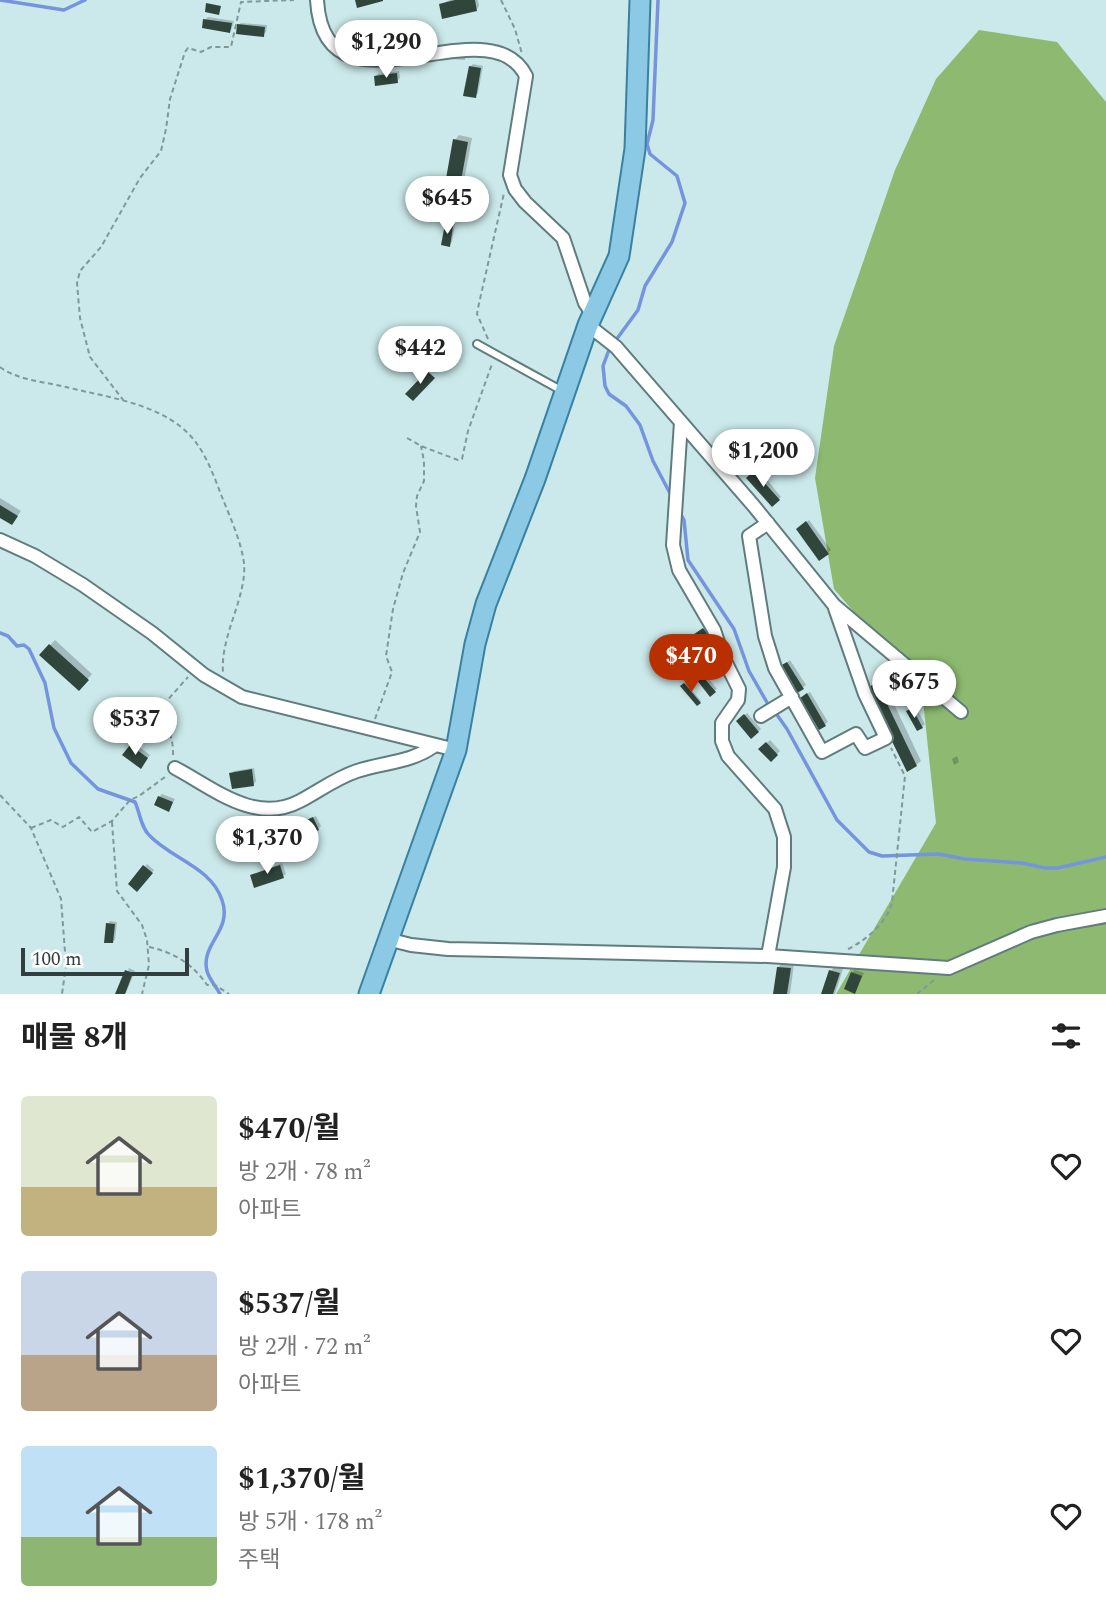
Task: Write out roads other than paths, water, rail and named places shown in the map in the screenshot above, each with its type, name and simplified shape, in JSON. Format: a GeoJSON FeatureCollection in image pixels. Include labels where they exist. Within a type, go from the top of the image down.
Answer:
{"type":"FeatureCollection","features":[{"type":"Feature","properties":{"kind":"main road"},"geometry":{"type":"LineString","coordinates":[[369,994],[456,750],[475,644],[486,604],[535,479],[590,320],[619,256],[635,149],[640,0]]}},
{"type":"Feature","properties":{"kind":"street"},"geometry":{"type":"LineString","coordinates":[[317,0],[319,18],[327,37],[337,47],[352,55],[383,60],[471,46],[488,48],[514,59],[526,76],[510,175],[515,189],[525,202],[563,238],[590,320],[616,346],[768,523],[834,605],[961,712]]}},
{"type":"Feature","properties":{"kind":"street"},"geometry":{"type":"LineString","coordinates":[[681,422],[673,545],[676,558],[714,630],[723,657],[739,689],[738,700],[722,723],[724,749],[775,809],[784,836],[784,867],[768,956]]}},
{"type":"Feature","properties":{"kind":"street"},"geometry":{"type":"LineString","coordinates":[[768,523],[749,536],[765,636],[775,668],[822,752],[856,734],[864,748],[886,737],[865,694],[834,605]]}},
{"type":"Feature","properties":{"kind":"street"},"geometry":{"type":"LineString","coordinates":[[0,540],[35,556],[83,585],[229,691],[259,702],[456,750]]}},
{"type":"Feature","properties":{"kind":"street"},"geometry":{"type":"LineString","coordinates":[[768,712],[792,697]]}},
{"type":"Feature","properties":{"kind":"street"},"geometry":{"type":"LineString","coordinates":[[175,768],[229,799],[253,808],[279,808],[298,803],[333,781],[356,771],[406,760],[421,755],[434,746]]}},
{"type":"Feature","properties":{"kind":"street"},"geometry":{"type":"LineString","coordinates":[[387,939],[411,945],[448,948],[768,956],[949,968],[1031,932],[1106,916]]}},
{"type":"Feature","properties":{"kind":"lane"},"geometry":{"type":"LineString","coordinates":[[477,344],[556,388],[565,389]]}},
{"type":"Feature","properties":{"kind":"waterway"},"geometry":{"type":"LineString","coordinates":[[0,0],[64,10],[85,0]]}},
{"type":"Feature","properties":{"kind":"waterway"},"geometry":{"type":"LineString","coordinates":[[616,340],[638,310],[645,286],[672,242],[685,203],[677,176],[650,154],[647,144],[653,120],[658,0]]}},
{"type":"Feature","properties":{"kind":"waterway"},"geometry":{"type":"LineString","coordinates":[[610,347],[603,366],[605,386],[609,394],[626,406],[640,425],[653,461],[672,497]]}},
{"type":"Feature","properties":{"kind":"waterway"},"geometry":{"type":"LineString","coordinates":[[680,513],[684,520],[688,560],[734,629],[749,671],[769,706]]}},
{"type":"Feature","properties":{"kind":"waterway"},"geometry":{"type":"LineString","coordinates":[[0,633],[8,636],[17,646],[24,645],[29,649],[45,683],[54,728],[71,763],[98,789],[135,802],[147,833],[200,871],[217,889],[222,900],[223,920],[206,961],[208,974],[220,994]]}},
{"type":"Feature","properties":{"kind":"waterway"},"geometry":{"type":"LineString","coordinates":[[775,712],[837,820],[869,852],[882,856],[938,854],[1045,868],[1058,868],[1106,857]]}}]}
